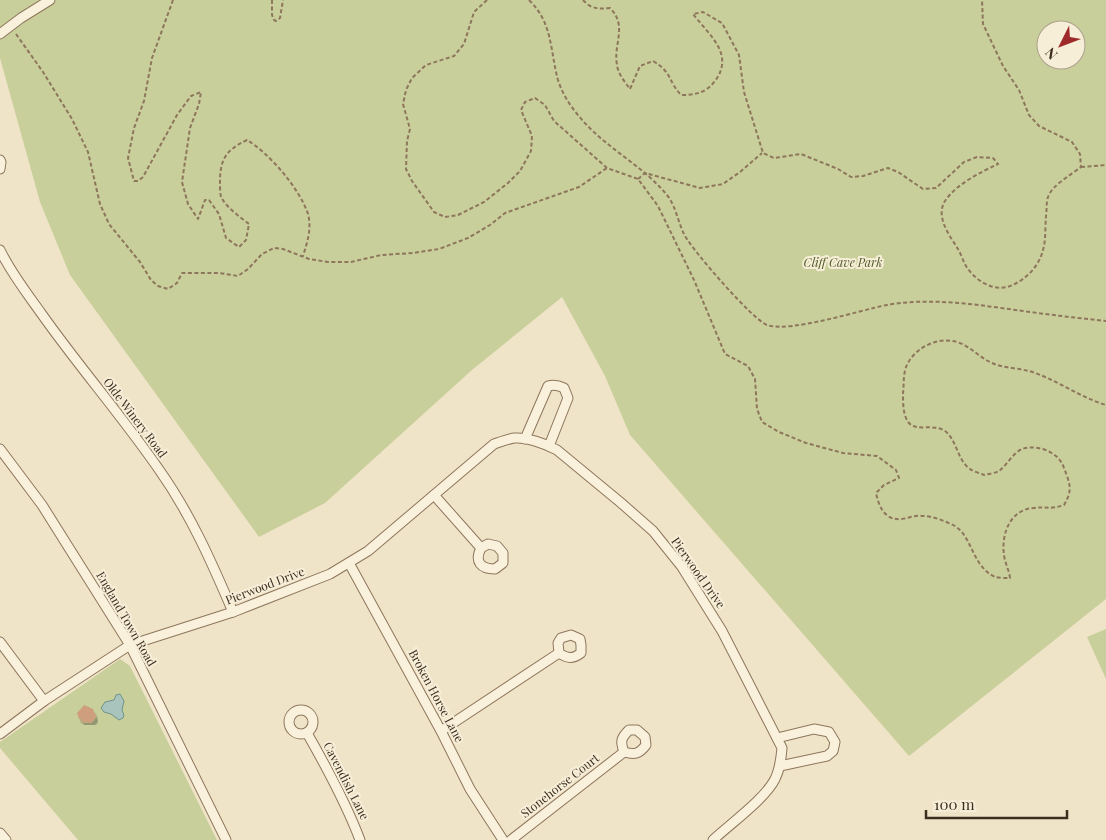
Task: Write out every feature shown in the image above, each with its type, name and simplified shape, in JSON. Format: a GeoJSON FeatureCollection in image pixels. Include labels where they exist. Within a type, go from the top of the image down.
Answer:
{"type":"FeatureCollection","features":[{"type":"Feature","properties":{"kind":"street"},"geometry":{"type":"LineString","coordinates":[[0,34],[50,0]]}},
{"type":"Feature","properties":{"kind":"street"},"geometry":{"type":"LineString","coordinates":[[0,160],[0,169]]}},
{"type":"Feature","properties":{"kind":"street","name":"Olde Winery Road"},"geometry":{"type":"LineString","coordinates":[[1,253],[8,267],[67,350],[160,470],[183,506],[210,558],[233,612]]}},
{"type":"Feature","properties":{"kind":"street"},"geometry":{"type":"LineString","coordinates":[[525,439],[548,386],[560,386],[564,388],[568,398],[549,446]]}},
{"type":"Feature","properties":{"kind":"street","name":"Pierwood Drive"},"geometry":{"type":"LineString","coordinates":[[0,734],[44,701],[130,645],[233,612],[330,574],[368,550],[494,444],[514,438],[525,439],[557,450],[653,532],[682,567],[722,631],[782,748],[780,766]]}},
{"type":"Feature","properties":{"kind":"street","name":"England Town Road"},"geometry":{"type":"LineString","coordinates":[[0,449],[42,505],[130,645],[226,840]]}},
{"type":"Feature","properties":{"kind":"street"},"geometry":{"type":"LineString","coordinates":[[434,495],[481,548]]}},
{"type":"Feature","properties":{"kind":"street","name":"Broken Horse Lane"},"geometry":{"type":"LineString","coordinates":[[349,563],[441,731],[470,789],[504,840]]}},
{"type":"Feature","properties":{"kind":"street"},"geometry":{"type":"LineString","coordinates":[[0,642],[44,701]]}},
{"type":"Feature","properties":{"kind":"street"},"geometry":{"type":"LineString","coordinates":[[441,731],[559,654]]}},
{"type":"Feature","properties":{"kind":"street"},"geometry":{"type":"LineString","coordinates":[[713,840],[764,794],[774,781],[780,766],[826,756],[833,751],[835,742],[829,732],[814,729],[777,738]]}},
{"type":"Feature","properties":{"kind":"street","name":"Cavendish Lane"},"geometry":{"type":"LineString","coordinates":[[307,733],[331,776],[360,840]]}},
{"type":"Feature","properties":{"kind":"street","name":"Stonehorse Court"},"geometry":{"type":"LineString","coordinates":[[511,840],[624,752]]}},
{"type":"Feature","properties":{"kind":"street"},"geometry":{"type":"LineString","coordinates":[[0,833],[6,840]]}},
{"type":"Feature","properties":{"kind":"path"},"geometry":{"type":"LineString","coordinates":[[173,0],[152,58],[144,101],[134,128],[128,158],[134,181],[138,182],[143,177],[177,115],[191,96],[201,92],[190,128],[182,182],[188,204],[198,219],[205,200],[209,200],[220,214],[226,238],[239,247],[246,240],[249,224],[230,208],[221,197],[220,183],[221,164],[235,146],[247,140],[256,145],[294,188],[308,215],[309,236],[303,256]]}},
{"type":"Feature","properties":{"kind":"path"},"geometry":{"type":"LineString","coordinates":[[272,0],[272,15],[276,21],[279,20],[281,15],[283,0]]}},
{"type":"Feature","properties":{"kind":"path"},"geometry":{"type":"LineString","coordinates":[[487,0],[474,12],[464,44],[454,56],[426,65],[412,78],[406,90],[402,104],[410,129],[407,141],[406,169],[423,198],[434,212],[445,217],[458,215],[484,202],[508,183],[520,171],[531,151],[532,136],[521,110],[525,102],[535,98],[545,105],[554,121],[607,168],[638,179],[658,206],[694,280],[725,354],[748,366],[755,379],[757,409],[762,422],[779,432],[806,443],[843,453],[877,456],[896,470],[899,478],[884,485],[876,493],[878,506],[886,516],[899,519],[920,515],[940,519],[955,525],[966,536],[973,555],[981,566],[995,577],[1010,578],[1004,555],[1005,534],[1008,524],[1017,512],[1033,508],[1054,509],[1064,505],[1070,496],[1070,484],[1063,464],[1052,452],[1036,448],[1021,450],[999,471],[984,475],[969,469],[945,432],[935,426],[918,428],[910,425],[905,418],[903,402],[906,367],[918,350],[933,342],[953,341],[974,350],[995,365],[1028,371],[1056,381],[1079,394],[1106,405]]}},
{"type":"Feature","properties":{"kind":"path"},"geometry":{"type":"LineString","coordinates":[[529,0],[539,12],[549,31],[557,74],[569,103],[593,131],[645,173],[668,196],[686,239],[756,318],[768,325],[786,326],[806,323],[888,305],[918,302],[969,304],[1106,321]]}},
{"type":"Feature","properties":{"kind":"path"},"geometry":{"type":"LineString","coordinates":[[583,0],[596,9],[610,8],[616,14],[619,30],[617,65],[630,89],[640,66],[653,61],[669,74],[674,87],[681,95],[695,95],[710,87],[721,73],[722,55],[710,34],[693,14],[703,12],[722,23],[739,55],[744,92],[762,153]]}},
{"type":"Feature","properties":{"kind":"path"},"geometry":{"type":"LineString","coordinates":[[982,0],[983,24],[1003,66],[1019,90],[1029,115],[1039,126],[1072,142],[1080,154],[1081,167]]}},
{"type":"Feature","properties":{"kind":"path"},"geometry":{"type":"LineString","coordinates":[[10,26],[43,72],[72,119],[88,152],[100,204],[109,224],[140,262],[151,280],[158,286],[168,289],[177,283],[182,274],[219,273],[238,276],[248,269],[262,254],[274,248],[283,249],[309,259],[328,262],[350,262],[381,255],[439,249],[468,238],[490,225],[504,213],[555,197],[579,187],[607,168]]}},
{"type":"Feature","properties":{"kind":"path"},"geometry":{"type":"LineString","coordinates":[[645,173],[700,188],[723,184],[762,153]]}},
{"type":"Feature","properties":{"kind":"path"},"geometry":{"type":"LineString","coordinates":[[762,153],[774,158],[800,154],[838,169],[851,177],[862,176],[888,168],[898,172],[923,189],[936,188],[964,162],[977,157],[993,158],[998,164],[959,187],[945,201],[941,214],[949,237],[971,273],[988,286],[1005,287],[1020,281],[1034,268],[1043,250],[1048,197],[1055,187],[1081,167],[1106,165]]}},
{"type":"Feature","properties":{"kind":"path"},"geometry":{"type":"LineString","coordinates":[[638,179],[645,173]]}},
{"type":"Feature","properties":{"kind":"green space","name":"Cliff Cave Park"},"geometry":{"type":"Polygon","coordinates":[[[0,0],[1106,0],[1106,599],[909,756],[630,435],[605,376],[562,297],[472,370],[325,503],[259,537],[70,275],[40,202],[0,58],[0,0]]]}},
{"type":"Feature","properties":{"kind":"green space"},"geometry":{"type":"Polygon","coordinates":[[[1106,629],[1106,679],[1087,637],[1106,629]]]}},
{"type":"Feature","properties":{"kind":"green space"},"geometry":{"type":"Polygon","coordinates":[[[120,659],[130,666],[217,840],[78,840],[0,748],[0,742],[120,659]]]}},
{"type":"Feature","properties":{"kind":"water"},"geometry":{"type":"Polygon","coordinates":[[[120,694],[124,701],[122,710],[124,715],[119,720],[111,714],[104,712],[101,708],[105,702],[114,700],[116,695],[120,694]]]}},
{"type":"Feature","properties":{"kind":"building"},"geometry":{"type":"Polygon","coordinates":[[[84,705],[93,709],[96,717],[91,723],[82,722],[79,719],[77,713],[84,705]]]}}]}
